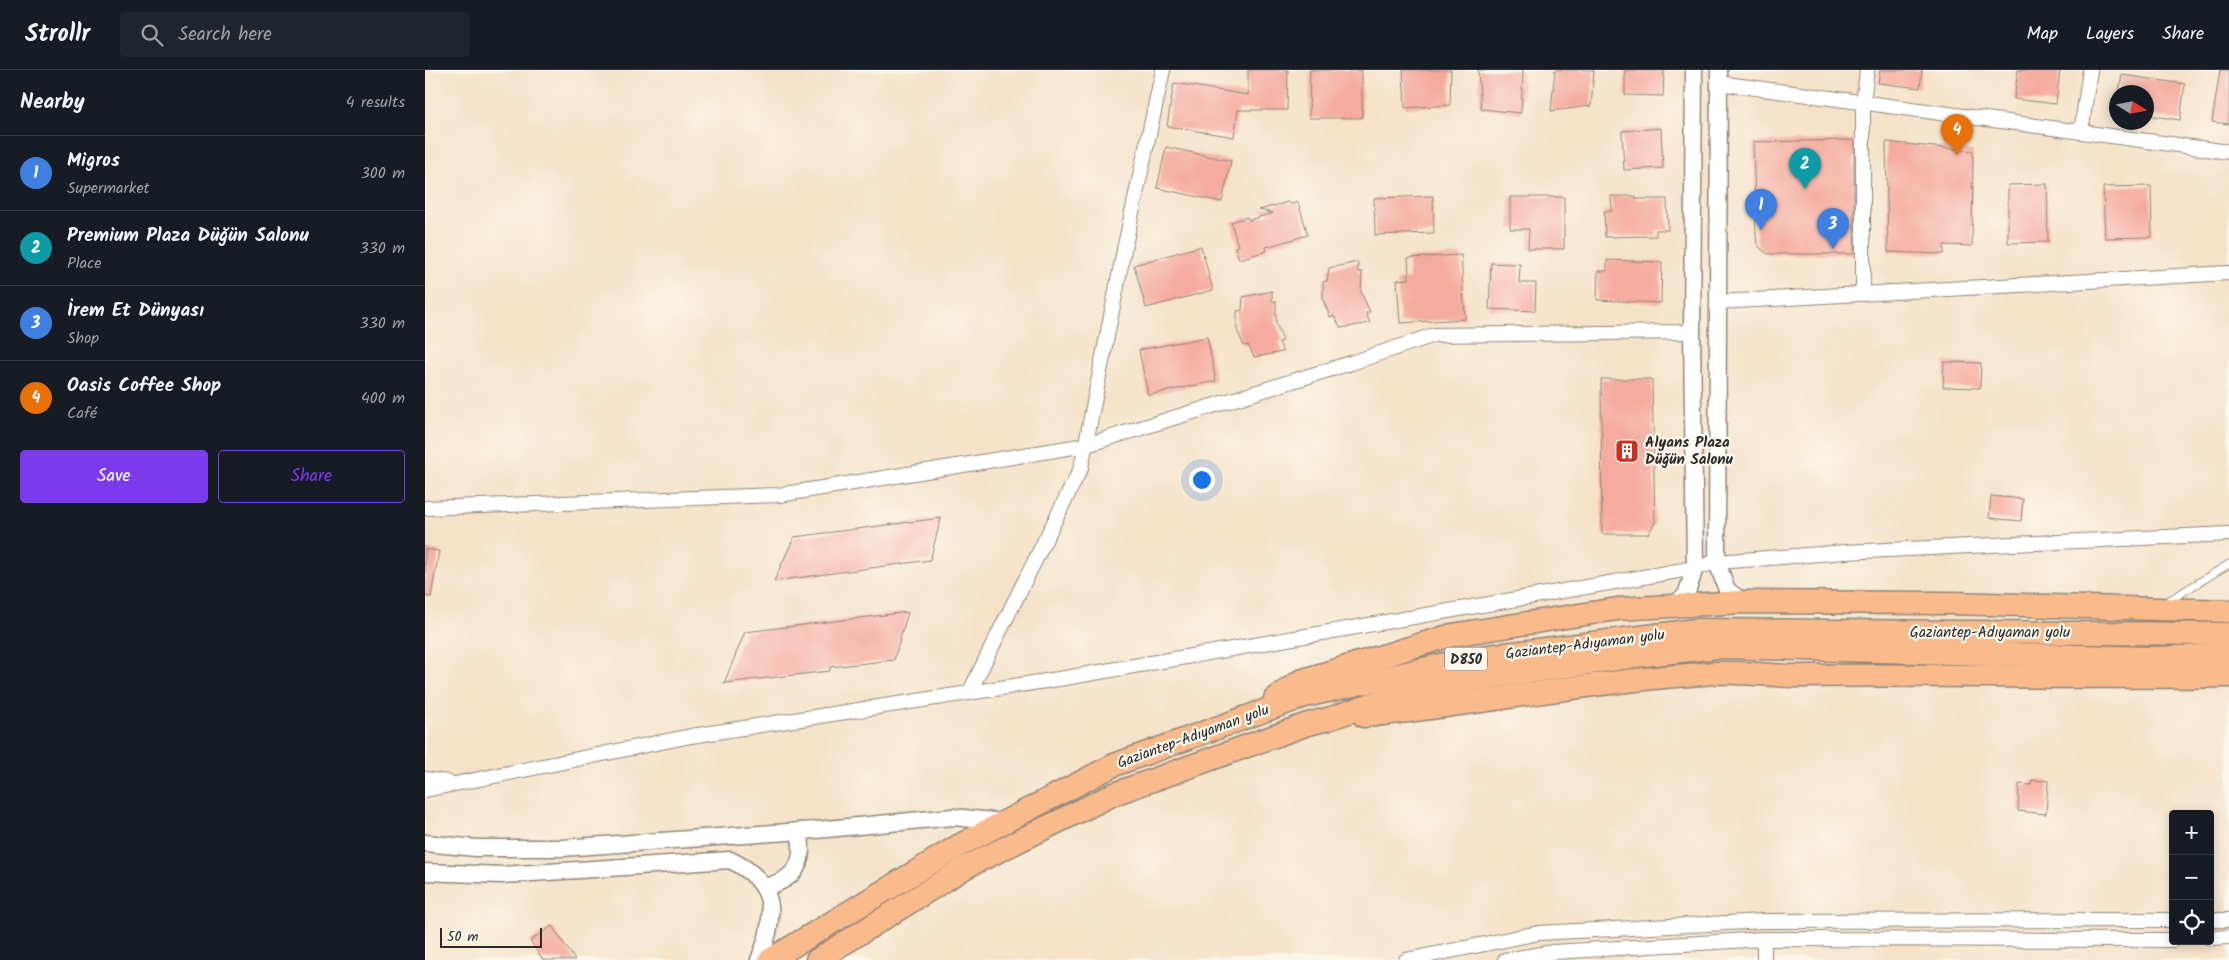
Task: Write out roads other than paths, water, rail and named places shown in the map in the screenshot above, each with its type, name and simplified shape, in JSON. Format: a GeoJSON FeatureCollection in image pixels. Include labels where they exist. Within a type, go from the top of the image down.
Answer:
{"type":"FeatureCollection","features":[{"type":"Feature","properties":{"kind":"highway"},"geometry":{"type":"LineString","coordinates":[[1253,715],[1300,681],[1452,635],[1617,609],[1743,602],[1951,603],[2229,611]]}},
{"type":"Feature","properties":{"kind":"highway","name":"Gaziantep-Adıyaman yolu"},"geometry":{"type":"LineString","coordinates":[[770,960],[960,845],[1114,765],[1305,696],[1472,658],[1696,630],[2229,634]]}},
{"type":"Feature","properties":{"kind":"highway","name":"Gaziantep-Adıyaman yolu"},"geometry":{"type":"LineString","coordinates":[[817,960],[966,867],[1114,794],[1308,724],[1419,688],[1637,656],[1718,647],[2144,658],[2229,655]]}},
{"type":"Feature","properties":{"kind":"highway"},"geometry":{"type":"LineString","coordinates":[[1328,719],[1417,711],[1617,682],[1717,672],[1780,676],[1910,675],[2108,679],[2229,676]]}},
{"type":"Feature","properties":{"kind":"street"},"geometry":{"type":"LineString","coordinates":[[969,693],[1081,468],[1125,245],[1163,70]]}},
{"type":"Feature","properties":{"kind":"street"},"geometry":{"type":"LineString","coordinates":[[1674,605],[1686,595],[1695,568],[1692,332],[1694,70]]}},
{"type":"Feature","properties":{"kind":"street"},"geometry":{"type":"LineString","coordinates":[[1863,294],[1863,103],[1867,70]]}},
{"type":"Feature","properties":{"kind":"street"},"geometry":{"type":"LineString","coordinates":[[2081,132],[2090,70]]}},
{"type":"Feature","properties":{"kind":"street"},"geometry":{"type":"LineString","coordinates":[[1743,602],[1727,590],[1717,562],[1719,77],[1863,103],[2229,152]]}},
{"type":"Feature","properties":{"kind":"street"},"geometry":{"type":"LineString","coordinates":[[1718,302],[2229,273]]}},
{"type":"Feature","properties":{"kind":"street"},"geometry":{"type":"LineString","coordinates":[[425,508],[779,495],[1086,445],[1351,363],[1434,335],[1692,332]]}},
{"type":"Feature","properties":{"kind":"street"},"geometry":{"type":"LineString","coordinates":[[425,790],[691,736],[1075,677],[1695,568],[1717,562],[1845,552],[2229,534]]}},
{"type":"Feature","properties":{"kind":"street"},"geometry":{"type":"LineString","coordinates":[[425,779],[460,783]]}},
{"type":"Feature","properties":{"kind":"street"},"geometry":{"type":"LineString","coordinates":[[425,843],[475,848],[562,848],[799,831],[953,816],[1003,822]]}},
{"type":"Feature","properties":{"kind":"street"},"geometry":{"type":"LineString","coordinates":[[765,887],[776,884],[794,872],[802,856],[799,831]]}},
{"type":"Feature","properties":{"kind":"street"},"geometry":{"type":"LineString","coordinates":[[425,872],[502,875],[730,860],[748,870],[765,887],[772,910],[768,939],[759,960]]}},
{"type":"Feature","properties":{"kind":"street"},"geometry":{"type":"LineString","coordinates":[[1406,960],[1539,933],[1754,921],[2169,920]]}},
{"type":"Feature","properties":{"kind":"street"},"geometry":{"type":"LineString","coordinates":[[2214,920],[2229,920]]}},
{"type":"Feature","properties":{"kind":"street"},"geometry":{"type":"LineString","coordinates":[[2214,938],[2229,937]]}},
{"type":"Feature","properties":{"kind":"street"},"geometry":{"type":"LineString","coordinates":[[1505,960],[1764,939],[2169,940]]}},
{"type":"Feature","properties":{"kind":"street"},"geometry":{"type":"LineString","coordinates":[[1764,939],[1764,960]]}},
{"type":"Feature","properties":{"kind":"lane"},"geometry":{"type":"LineString","coordinates":[[2156,609],[2229,564]]}},
{"type":"Feature","properties":{"kind":"place","name":"Oasis Coffee Shop"},"geometry":{"type":"Point","coordinates":[1957,155]}},
{"type":"Feature","properties":{"kind":"place","name":"Premium Plaza Düğün Salonu"},"geometry":{"type":"Point","coordinates":[1805,189]}},
{"type":"Feature","properties":{"kind":"place","name":"Migros"},"geometry":{"type":"Point","coordinates":[1761,230]}},
{"type":"Feature","properties":{"kind":"place","name":"İrem Et Dünyası"},"geometry":{"type":"Point","coordinates":[1833,249]}},
{"type":"Feature","properties":{"kind":"place","name":"Alyans Plaza Düğün Salonu"},"geometry":{"type":"Point","coordinates":[1627,451]}}]}
